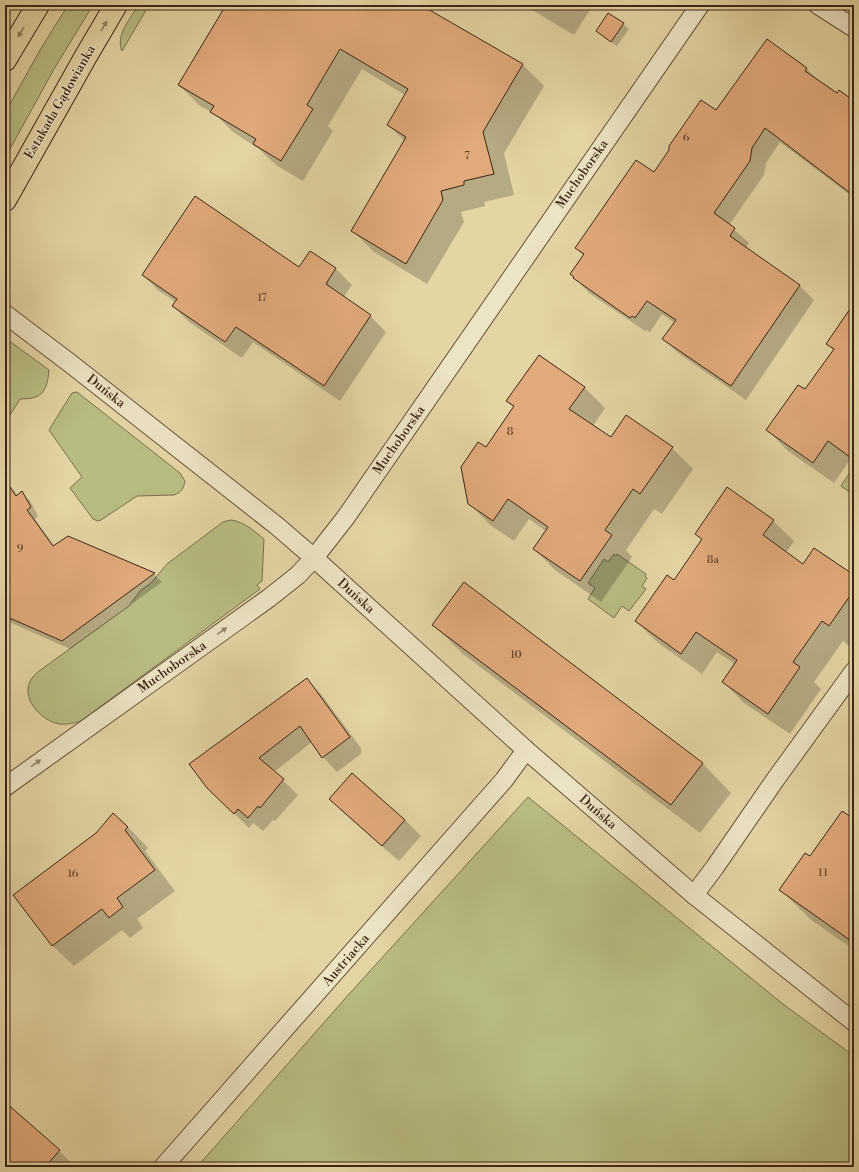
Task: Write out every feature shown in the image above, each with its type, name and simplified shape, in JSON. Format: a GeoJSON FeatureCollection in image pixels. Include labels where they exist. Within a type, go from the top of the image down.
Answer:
{"type":"FeatureCollection","features":[{"type":"Feature","properties":{"kind":"main road"},"geometry":{"type":"LineString","coordinates":[[5,60],[38,5]]}},
{"type":"Feature","properties":{"kind":"main road","name":"Estakada Gądowianka"},"geometry":{"type":"LineString","coordinates":[[5,200],[116,5]]}},
{"type":"Feature","properties":{"kind":"street"},"geometry":{"type":"LineString","coordinates":[[818,5],[854,28]]}},
{"type":"Feature","properties":{"kind":"street","name":"Muchoborska"},"geometry":{"type":"LineString","coordinates":[[5,786],[269,598],[298,575],[314,558],[346,517],[697,6]]}},
{"type":"Feature","properties":{"kind":"street","name":"Duńska"},"geometry":{"type":"LineString","coordinates":[[5,314],[277,526],[526,750],[694,895],[854,1022]]}},
{"type":"Feature","properties":{"kind":"street"},"geometry":{"type":"LineString","coordinates":[[694,895],[854,671]]}},
{"type":"Feature","properties":{"kind":"street","name":"Austriacka"},"geometry":{"type":"LineString","coordinates":[[163,1167],[494,792],[526,750]]}},
{"type":"Feature","properties":{"kind":"green space"},"geometry":{"type":"Polygon","coordinates":[[[68,5],[93,5],[54,69],[5,158],[5,113],[40,50],[68,5]]]}},
{"type":"Feature","properties":{"kind":"green space"},"geometry":{"type":"Polygon","coordinates":[[[139,5],[149,5],[122,51],[120,45],[122,33],[139,5]]]}},
{"type":"Feature","properties":{"kind":"green space"},"geometry":{"type":"Polygon","coordinates":[[[5,339],[49,370],[47,384],[42,393],[34,398],[20,399],[5,423],[5,339]]]}},
{"type":"Feature","properties":{"kind":"green space"},"geometry":{"type":"Polygon","coordinates":[[[77,392],[180,473],[185,481],[180,492],[174,495],[137,496],[101,520],[98,521],[93,519],[70,488],[82,477],[49,430],[72,393],[77,392]]]}},
{"type":"Feature","properties":{"kind":"green space"},"geometry":{"type":"Polygon","coordinates":[[[854,466],[853,492],[854,495],[841,486],[854,466]]]}},
{"type":"Feature","properties":{"kind":"green space"},"geometry":{"type":"Polygon","coordinates":[[[231,520],[245,525],[264,539],[262,581],[257,585],[260,589],[81,721],[68,724],[59,724],[52,722],[39,713],[30,700],[28,693],[32,678],[39,671],[129,606],[140,591],[151,583],[167,564],[223,522],[231,520]]]}},
{"type":"Feature","properties":{"kind":"green space"},"geometry":{"type":"Polygon","coordinates":[[[614,554],[616,556],[617,554],[646,574],[645,576],[647,578],[642,586],[646,589],[629,611],[622,606],[614,618],[588,599],[595,588],[588,583],[604,559],[608,562],[614,554]]]}},
{"type":"Feature","properties":{"kind":"green space"},"geometry":{"type":"Polygon","coordinates":[[[528,797],[783,1004],[854,1056],[854,1167],[197,1167],[350,993],[528,797]]]}},
{"type":"Feature","properties":{"kind":"building"},"geometry":{"type":"Polygon","coordinates":[[[226,5],[421,5],[523,64],[483,132],[494,174],[464,181],[464,185],[441,191],[443,200],[406,264],[351,231],[406,137],[387,125],[408,89],[340,49],[307,105],[313,109],[281,161],[253,144],[256,139],[210,112],[214,106],[178,85],[226,5]]]}},
{"type":"Feature","properties":{"kind":"building"},"geometry":{"type":"Polygon","coordinates":[[[608,13],[624,23],[611,42],[596,31],[608,13]]]}},
{"type":"Feature","properties":{"kind":"building"},"geometry":{"type":"Polygon","coordinates":[[[767,39],[807,68],[805,71],[837,93],[839,90],[854,101],[854,196],[765,128],[752,148],[750,161],[714,213],[735,228],[730,236],[800,285],[731,386],[662,339],[676,320],[647,301],[635,318],[632,316],[630,318],[573,278],[574,277],[570,274],[584,254],[575,248],[636,160],[654,172],[669,150],[669,146],[701,100],[716,110],[767,39]]]}},
{"type":"Feature","properties":{"kind":"building"},"geometry":{"type":"Polygon","coordinates":[[[195,196],[299,267],[310,251],[336,268],[326,284],[371,315],[324,386],[236,327],[225,342],[172,306],[177,299],[142,275],[195,196]]]}},
{"type":"Feature","properties":{"kind":"building"},"geometry":{"type":"Polygon","coordinates":[[[854,303],[854,460],[828,441],[813,463],[766,430],[798,385],[805,389],[834,349],[826,344],[854,303]]]}},
{"type":"Feature","properties":{"kind":"building"},"geometry":{"type":"Polygon","coordinates":[[[539,355],[585,387],[569,409],[611,437],[626,415],[673,447],[640,494],[633,489],[605,530],[612,535],[580,581],[533,549],[548,527],[508,499],[493,521],[468,504],[461,467],[478,442],[486,447],[514,406],[506,401],[539,355]]]}},
{"type":"Feature","properties":{"kind":"building"},"geometry":{"type":"Polygon","coordinates":[[[5,480],[16,496],[22,491],[31,507],[27,510],[53,546],[68,536],[155,573],[62,641],[5,616],[5,480]]]}},
{"type":"Feature","properties":{"kind":"building"},"geometry":{"type":"Polygon","coordinates":[[[727,487],[774,520],[763,535],[803,564],[814,548],[854,575],[854,590],[829,626],[822,621],[793,662],[800,667],[768,714],[722,682],[737,660],[696,632],[681,654],[635,621],[667,575],[674,580],[702,539],[695,534],[727,487]]]}},
{"type":"Feature","properties":{"kind":"building"},"geometry":{"type":"Polygon","coordinates":[[[464,582],[703,763],[671,805],[432,625],[464,582]]]}},
{"type":"Feature","properties":{"kind":"building"},"geometry":{"type":"Polygon","coordinates":[[[307,678],[350,737],[322,758],[300,726],[259,758],[284,779],[260,808],[258,806],[248,818],[238,809],[234,814],[207,788],[189,764],[307,678]]]}},
{"type":"Feature","properties":{"kind":"building"},"geometry":{"type":"Polygon","coordinates":[[[352,773],[405,820],[382,846],[329,799],[352,773]]]}},
{"type":"Feature","properties":{"kind":"building"},"geometry":{"type":"Polygon","coordinates":[[[842,811],[854,819],[854,943],[779,890],[805,853],[810,856],[842,811]]]}},
{"type":"Feature","properties":{"kind":"building"},"geometry":{"type":"Polygon","coordinates":[[[113,813],[128,827],[125,830],[155,870],[117,898],[123,907],[109,918],[102,909],[52,946],[13,895],[96,833],[113,813]]]}},
{"type":"Feature","properties":{"kind":"building"},"geometry":{"type":"Polygon","coordinates":[[[5,1102],[60,1150],[45,1167],[5,1167],[5,1102]]]}}]}
